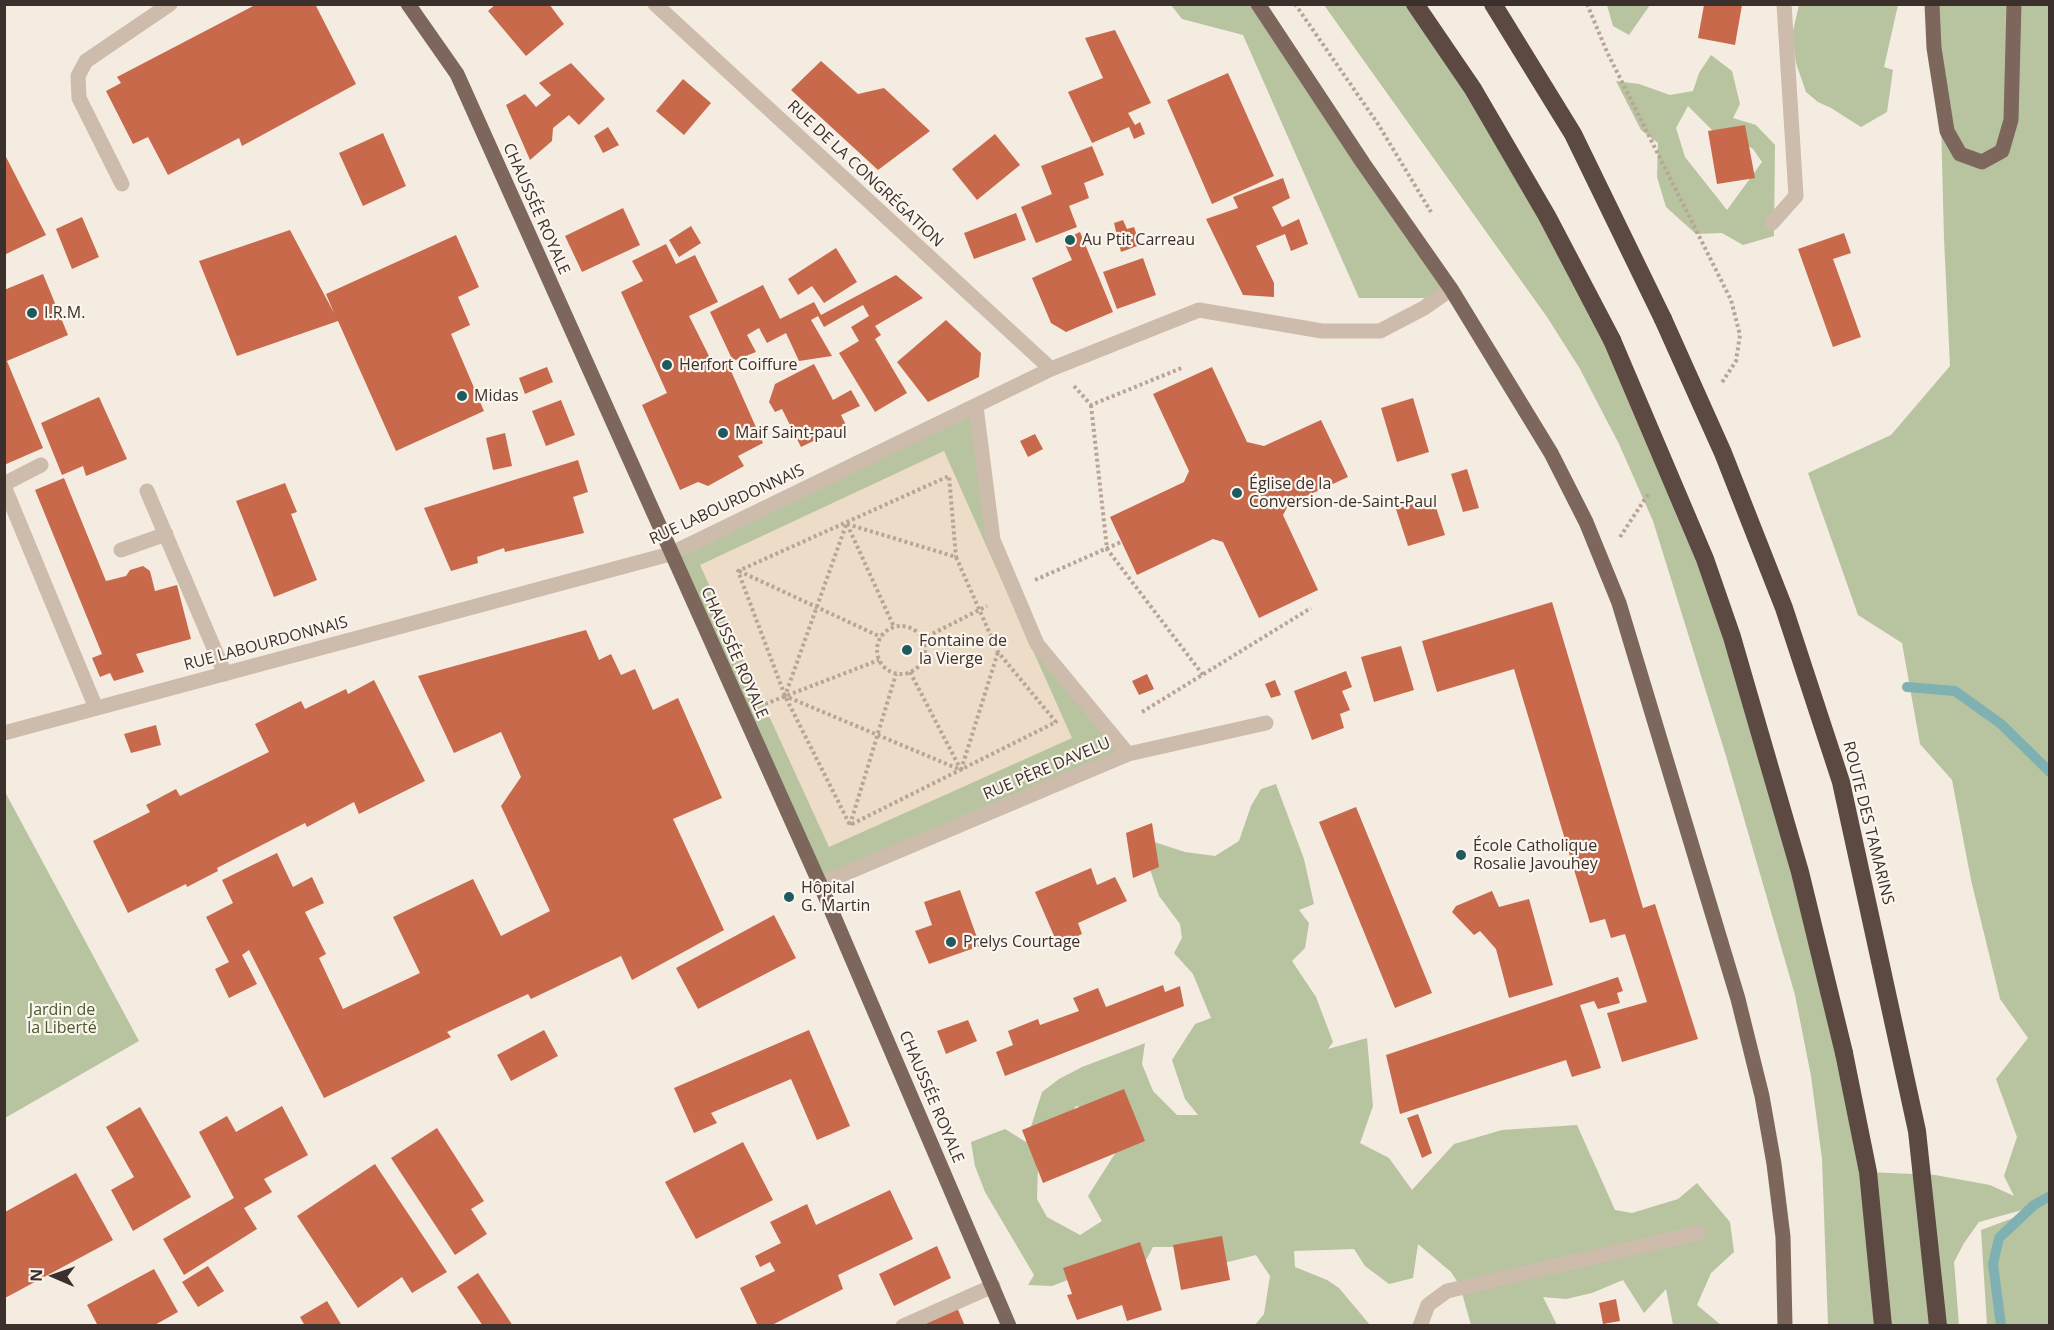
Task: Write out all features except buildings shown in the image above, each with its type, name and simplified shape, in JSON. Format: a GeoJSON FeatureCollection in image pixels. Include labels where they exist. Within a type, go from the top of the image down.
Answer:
{"type":"FeatureCollection","features":[{"type":"Feature","properties":{"kind":"highway"},"geometry":{"type":"LineString","coordinates":[[1415,4],[1473,89],[1547,216],[1612,340],[1705,559],[1778,791],[1842,1042],[1868,1172],[1883,1326]]}},
{"type":"Feature","properties":{"kind":"highway","name":"ROUTE DES TAMARINS"},"geometry":{"type":"LineString","coordinates":[[1493,4],[1573,134],[1663,319],[1723,453],[1784,608],[1840,782],[1917,1131],[1938,1326]]}},
{"type":"Feature","properties":{"kind":"main road","name":"CHAUSSÉE ROYALE"},"geometry":{"type":"LineString","coordinates":[[408,4],[457,74],[670,554],[820,884],[1009,1326]]}},
{"type":"Feature","properties":{"kind":"main road"},"geometry":{"type":"LineString","coordinates":[[1258,4],[1363,163],[1445,294],[1551,453],[1586,522],[1619,603],[1738,999],[1762,1096],[1774,1164],[1783,1237],[1785,1326]]}},
{"type":"Feature","properties":{"kind":"main road"},"geometry":{"type":"LineString","coordinates":[[1932,4],[1934,48],[1947,131],[1960,154],[1982,162],[2002,151],[2011,120],[2014,4]]}},
{"type":"Feature","properties":{"kind":"street"},"geometry":{"type":"LineString","coordinates":[[122,184],[79,98],[78,76],[86,61],[170,4]]}},
{"type":"Feature","properties":{"kind":"street","name":"RUE DE LA CONGRÉGATION"},"geometry":{"type":"LineString","coordinates":[[655,4],[1051,369]]}},
{"type":"Feature","properties":{"kind":"street"},"geometry":{"type":"LineString","coordinates":[[1772,223],[1796,196],[1784,4]]}},
{"type":"Feature","properties":{"kind":"street","name":"RUE LABOURDONNAIS"},"geometry":{"type":"LineString","coordinates":[[4,732],[670,554],[1051,369],[1199,310],[1322,331],[1380,331],[1445,294]]}},
{"type":"Feature","properties":{"kind":"street","name":"RUE PÈRE DAVELU"},"geometry":{"type":"LineString","coordinates":[[820,884],[1128,754],[1037,644],[993,540],[975,407]]}},
{"type":"Feature","properties":{"kind":"street"},"geometry":{"type":"LineString","coordinates":[[41,465],[4,485],[96,708]]}},
{"type":"Feature","properties":{"kind":"street"},"geometry":{"type":"LineString","coordinates":[[147,491],[225,674]]}},
{"type":"Feature","properties":{"kind":"street"},"geometry":{"type":"LineString","coordinates":[[120,550],[166,534]]}},
{"type":"Feature","properties":{"kind":"street"},"geometry":{"type":"LineString","coordinates":[[1128,754],[1266,723]]}},
{"type":"Feature","properties":{"kind":"street"},"geometry":{"type":"LineString","coordinates":[[1420,1326],[1428,1305],[1447,1291],[1698,1233]]}},
{"type":"Feature","properties":{"kind":"street"},"geometry":{"type":"LineString","coordinates":[[903,1326],[993,1286]]}},
{"type":"Feature","properties":{"kind":"path"},"geometry":{"type":"LineString","coordinates":[[1091,405],[1184,367]]}},
{"type":"Feature","properties":{"kind":"path"},"geometry":{"type":"LineString","coordinates":[[1071,383],[1091,405],[1107,549],[1203,675]]}},
{"type":"Feature","properties":{"kind":"path"},"geometry":{"type":"LineString","coordinates":[[738,571],[847,524],[949,476],[956,557],[978,611],[999,652],[1056,722],[850,825]]}},
{"type":"Feature","properties":{"kind":"path"},"geometry":{"type":"LineString","coordinates":[[847,524],[956,557]]}},
{"type":"Feature","properties":{"kind":"path"},"geometry":{"type":"LineString","coordinates":[[847,524],[894,627]]}},
{"type":"Feature","properties":{"kind":"path"},"geometry":{"type":"LineString","coordinates":[[785,696],[847,524]]}},
{"type":"Feature","properties":{"kind":"path"},"geometry":{"type":"LineString","coordinates":[[1029,583],[1121,542]]}},
{"type":"Feature","properties":{"kind":"path"},"geometry":{"type":"LineString","coordinates":[[738,571],[881,637]]}},
{"type":"Feature","properties":{"kind":"path"},"geometry":{"type":"LineString","coordinates":[[738,571],[785,696],[850,825]]}},
{"type":"Feature","properties":{"kind":"path"},"geometry":{"type":"LineString","coordinates":[[922,639],[987,606]]}},
{"type":"Feature","properties":{"kind":"path"},"geometry":{"type":"LineString","coordinates":[[1142,712],[1311,608]]}},
{"type":"Feature","properties":{"kind":"path"},"geometry":{"type":"LineString","coordinates":[[894,627],[910,628],[922,639],[925,648],[921,663],[910,672],[896,674],[883,667],[876,653],[881,637],[894,627]]}},
{"type":"Feature","properties":{"kind":"path"},"geometry":{"type":"LineString","coordinates":[[961,770],[999,652]]}},
{"type":"Feature","properties":{"kind":"path"},"geometry":{"type":"LineString","coordinates":[[761,705],[879,660]]}},
{"type":"Feature","properties":{"kind":"path"},"geometry":{"type":"LineString","coordinates":[[910,672],[961,770]]}},
{"type":"Feature","properties":{"kind":"path"},"geometry":{"type":"LineString","coordinates":[[850,825],[896,674]]}},
{"type":"Feature","properties":{"kind":"path"},"geometry":{"type":"LineString","coordinates":[[785,696],[961,770]]}},
{"type":"Feature","properties":{"kind":"green space"},"geometry":{"type":"Polygon","coordinates":[[[1607,4],[1650,5],[1629,35],[1613,26],[1607,4]]]}},
{"type":"Feature","properties":{"kind":"green space"},"geometry":{"type":"Polygon","coordinates":[[[1171,5],[1258,5],[1451,289],[1440,298],[1359,298],[1243,35],[1182,19],[1171,5]]]}},
{"type":"Feature","properties":{"kind":"green space"},"geometry":{"type":"Polygon","coordinates":[[[1324,5],[1415,5],[1612,340],[1732,637],[1868,1172],[1935,1175],[1990,1185],[2014,1196],[2004,1176],[2017,1137],[1996,1079],[2028,1038],[2000,999],[1971,880],[1952,780],[1920,744],[1902,643],[1858,615],[1808,473],[1891,435],[1950,366],[1938,5],[2049,5],[2049,1325],[1987,1325],[1981,1230],[2024,1214],[2022,1210],[1979,1222],[1964,1243],[1954,1262],[1959,1325],[1828,1325],[1822,1159],[1811,1076],[1795,995],[1726,756],[1653,521],[1619,444],[1580,369],[1547,317],[1324,5]]]}},
{"type":"Feature","properties":{"kind":"green space"},"geometry":{"type":"Polygon","coordinates":[[[1799,5],[1898,5],[1884,67],[1893,70],[1887,112],[1861,127],[1818,102],[1806,92],[1796,63],[1792,35],[1799,5]]]}},
{"type":"Feature","properties":{"kind":"green space"},"geometry":{"type":"Polygon","coordinates":[[[1711,55],[1732,71],[1740,104],[1733,118],[1756,125],[1775,145],[1774,236],[1743,245],[1722,233],[1696,234],[1666,207],[1657,177],[1658,143],[1641,130],[1616,81],[1639,84],[1670,95],[1693,91],[1699,73],[1711,55]],[[1688,106],[1676,128],[1685,157],[1727,210],[1762,162],[1753,149],[1727,133],[1712,130],[1688,106]]]}},
{"type":"Feature","properties":{"kind":"green space"},"geometry":{"type":"Polygon","coordinates":[[[976,407],[993,540],[1037,644],[1128,754],[820,884],[670,554],[976,407]]]}},
{"type":"Feature","properties":{"kind":"green space"},"geometry":{"type":"Polygon","coordinates":[[[1276,784],[1304,859],[1314,904],[1299,910],[1309,923],[1305,948],[1292,961],[1316,997],[1333,1042],[1328,1049],[1367,1038],[1373,1106],[1360,1143],[1389,1158],[1412,1190],[1454,1144],[1502,1130],[1577,1125],[1615,1210],[1632,1213],[1678,1199],[1697,1183],[1730,1222],[1734,1252],[1711,1273],[1697,1305],[1721,1325],[1673,1325],[1666,1289],[1644,1313],[1623,1280],[1592,1293],[1566,1299],[1543,1297],[1557,1325],[1471,1325],[1460,1286],[1451,1272],[1418,1244],[1413,1278],[1389,1284],[1365,1266],[1354,1249],[1294,1251],[1295,1267],[1327,1280],[1339,1288],[1370,1325],[1255,1325],[1264,1314],[1270,1276],[1256,1255],[1212,1266],[1174,1247],[1153,1247],[1143,1266],[1070,1279],[1052,1286],[1028,1285],[1034,1275],[985,1192],[975,1166],[971,1142],[1005,1129],[1026,1142],[1042,1092],[1059,1079],[1082,1067],[1145,1043],[1142,1064],[1153,1091],[1177,1115],[1198,1115],[1185,1099],[1172,1060],[1195,1024],[1211,1018],[1193,974],[1174,953],[1182,938],[1180,924],[1159,896],[1139,837],[1185,852],[1215,856],[1239,841],[1251,806],[1261,789],[1276,784]],[[1076,1106],[1038,1166],[1037,1199],[1047,1217],[1080,1235],[1102,1221],[1088,1196],[1123,1141],[1096,1111],[1076,1106]]]}},
{"type":"Feature","properties":{"kind":"green space","name":"Jardin de la Liberté"},"geometry":{"type":"Polygon","coordinates":[[[4,790],[139,1041],[5,1118],[4,1118],[4,790]]]}},
{"type":"Feature","properties":{"kind":"shaded area"},"geometry":{"type":"Polygon","coordinates":[[[944,451],[1072,738],[829,847],[700,565],[944,451]]]}},
{"type":"Feature","properties":{"kind":"waterway"},"geometry":{"type":"LineString","coordinates":[[1907,687],[1955,691],[2001,724],[2050,772]]}},
{"type":"Feature","properties":{"kind":"waterway"},"geometry":{"type":"LineString","coordinates":[[2001,1326],[1993,1264],[1999,1238],[2034,1205],[2050,1196]]}},
{"type":"Feature","properties":{"kind":"place","name":"Au Ptit Carreau"},"geometry":{"type":"Point","coordinates":[1070,240]}},
{"type":"Feature","properties":{"kind":"place","name":"I.R.M."},"geometry":{"type":"Point","coordinates":[32,313]}},
{"type":"Feature","properties":{"kind":"place","name":"Herfort Coiffure"},"geometry":{"type":"Point","coordinates":[667,365]}},
{"type":"Feature","properties":{"kind":"place","name":"Midas"},"geometry":{"type":"Point","coordinates":[462,396]}},
{"type":"Feature","properties":{"kind":"place","name":"Maif Saint-paul"},"geometry":{"type":"Point","coordinates":[723,433]}},
{"type":"Feature","properties":{"kind":"place","name":"Église de la Conversion-de-Saint-Paul"},"geometry":{"type":"Point","coordinates":[1237,493]}},
{"type":"Feature","properties":{"kind":"place","name":"Fontaine de la Vierge"},"geometry":{"type":"Point","coordinates":[907,650]}},
{"type":"Feature","properties":{"kind":"place","name":"École Catholique Rosalie Javouhey"},"geometry":{"type":"Point","coordinates":[1461,855]}},
{"type":"Feature","properties":{"kind":"place","name":"Hôpital G. Martin"},"geometry":{"type":"Point","coordinates":[789,897]}},
{"type":"Feature","properties":{"kind":"place","name":"Prelys Courtage"},"geometry":{"type":"Point","coordinates":[951,942]}}]}
